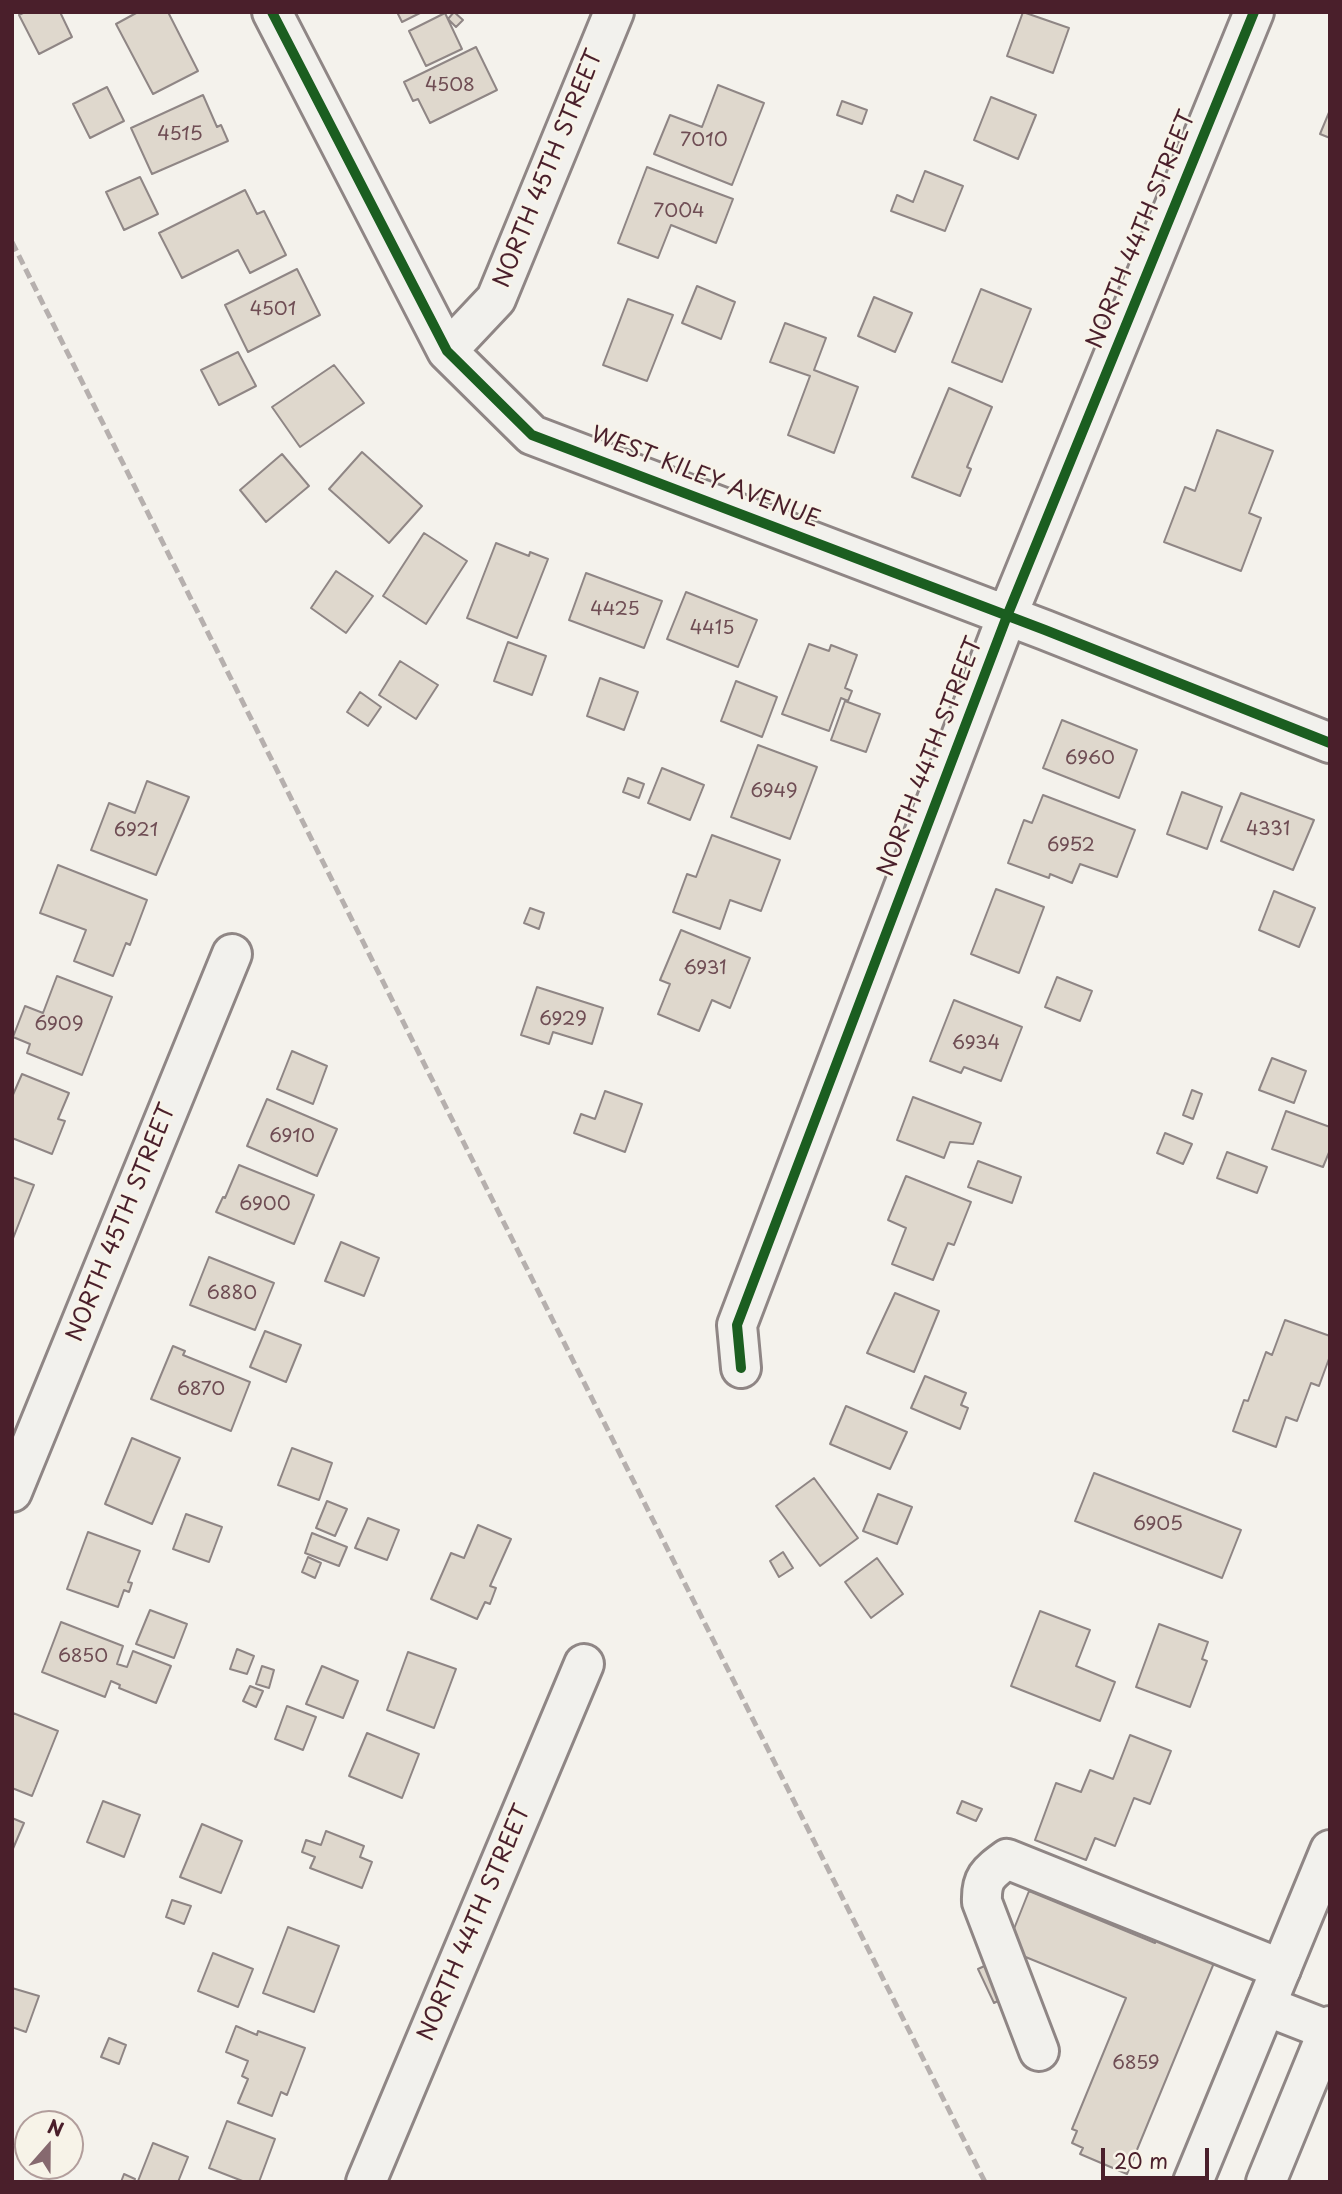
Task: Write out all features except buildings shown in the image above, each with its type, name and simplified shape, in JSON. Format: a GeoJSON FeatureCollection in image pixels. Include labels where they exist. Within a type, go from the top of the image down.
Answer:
{"type":"FeatureCollection","features":[{"type":"Feature","properties":{"kind":"street","name":"WEST KILEY AVENUE"},"geometry":{"type":"LineString","coordinates":[[272,12],[447,351],[532,435],[1007,616],[1330,743]]}},
{"type":"Feature","properties":{"kind":"street","name":"NORTH 45TH STREET"},"geometry":{"type":"LineString","coordinates":[[447,351],[495,299],[614,12]]}},
{"type":"Feature","properties":{"kind":"street","name":"NORTH 44TH STREET"},"geometry":{"type":"LineString","coordinates":[[741,1368],[737,1325],[1007,616],[1254,12]]}},
{"type":"Feature","properties":{"kind":"street","name":"NORTH 45TH STREET"},"geometry":{"type":"LineString","coordinates":[[12,1492],[232,954]]}},
{"type":"Feature","properties":{"kind":"street","name":"NORTH 44TH STREET"},"geometry":{"type":"LineString","coordinates":[[366,2182],[584,1664]]}},
{"type":"Feature","properties":{"kind":"street"},"geometry":{"type":"LineString","coordinates":[[1193,2182],[1330,1850]]}},
{"type":"Feature","properties":{"kind":"street"},"geometry":{"type":"LineString","coordinates":[[1039,2051],[982,1902],[982,1885],[991,1871],[1007,1859],[1281,1969]]}},
{"type":"Feature","properties":{"kind":"street"},"geometry":{"type":"LineString","coordinates":[[1266,2006],[1329,2029],[1266,2182]]}},
{"type":"Feature","properties":{"kind":"railway"},"geometry":{"type":"LineString","coordinates":[[12,242],[985,2182]]}},
{"type":"Feature","properties":{"kind":"cycle path"},"geometry":{"type":"LineString","coordinates":[[272,12],[447,351],[532,435],[1045,630],[1330,743]]}},
{"type":"Feature","properties":{"kind":"cycle path"},"geometry":{"type":"LineString","coordinates":[[741,1368],[737,1325],[1007,616],[1254,12]]}}]}
